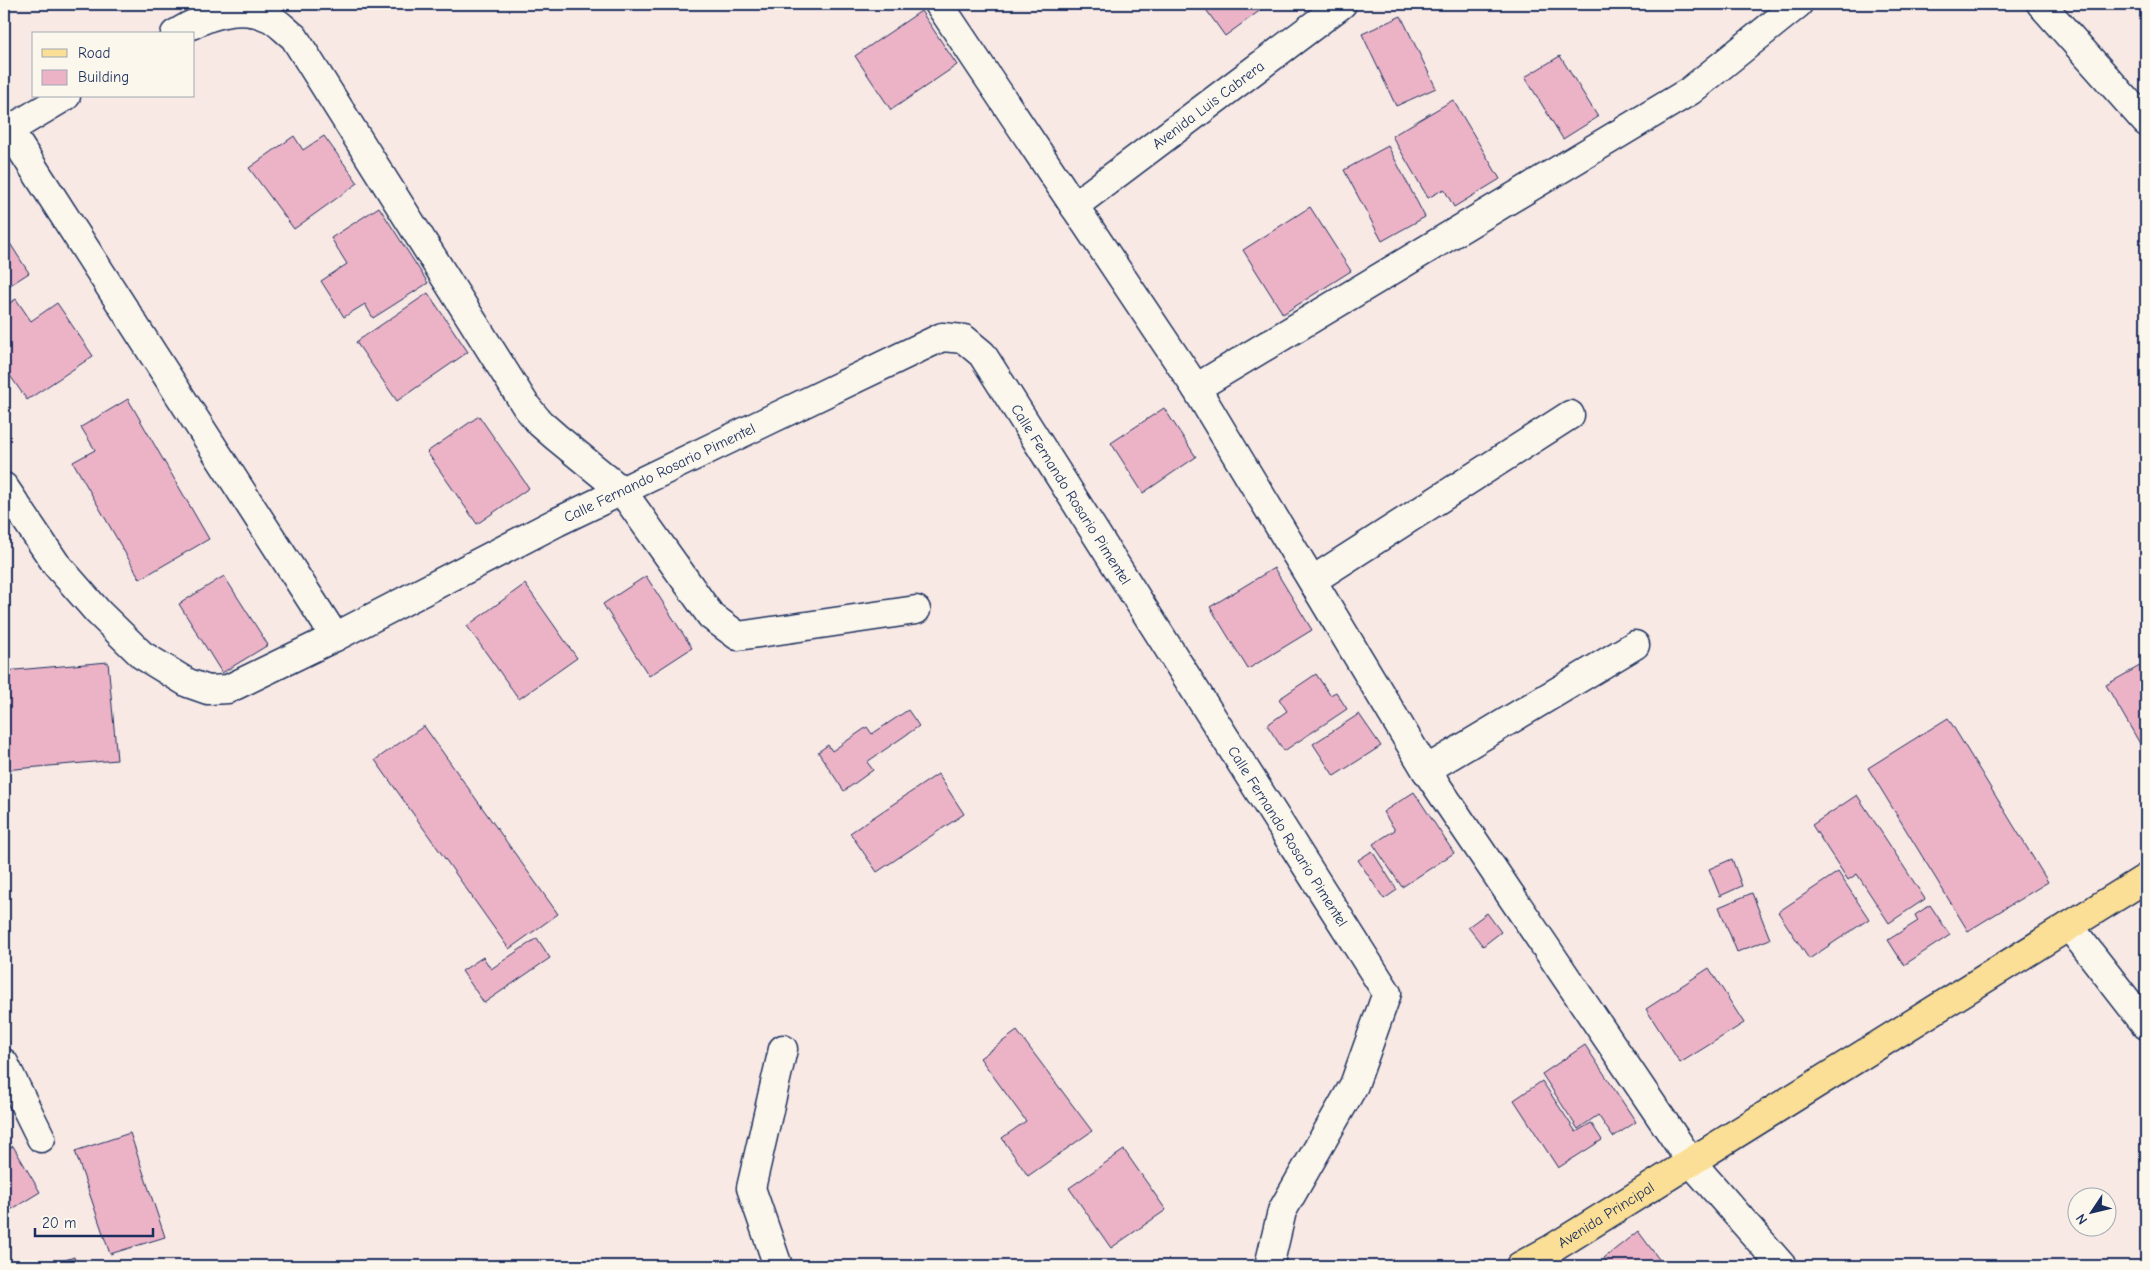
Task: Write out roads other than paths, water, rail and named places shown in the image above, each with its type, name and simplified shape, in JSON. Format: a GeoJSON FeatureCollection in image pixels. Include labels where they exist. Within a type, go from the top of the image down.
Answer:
{"type":"FeatureCollection","features":[{"type":"Feature","properties":{"kind":"main road","name":"Avenida Principal"},"geometry":{"type":"LineString","coordinates":[[1520,1266],[1691,1162],[2146,878]]}},
{"type":"Feature","properties":{"kind":"street"},"geometry":{"type":"LineString","coordinates":[[939,4],[1196,388],[1313,580],[1380,697],[1426,770],[1691,1162],[1782,1266]]}},
{"type":"Feature","properties":{"kind":"street","name":"Avenida Luis Cabrera"},"geometry":{"type":"LineString","coordinates":[[1074,206],[1342,4]]}},
{"type":"Feature","properties":{"kind":"street"},"geometry":{"type":"LineString","coordinates":[[1196,388],[1690,91],[1798,4]]}},
{"type":"Feature","properties":{"kind":"street"},"geometry":{"type":"LineString","coordinates":[[2041,4],[2146,122]]}},
{"type":"Feature","properties":{"kind":"street"},"geometry":{"type":"LineString","coordinates":[[178,32],[219,14],[244,10],[271,18],[294,37],[526,406],[540,423],[622,491],[710,616],[738,636],[916,610]]}},
{"type":"Feature","properties":{"kind":"street"},"geometry":{"type":"LineString","coordinates":[[63,98],[6,132],[335,637]]}},
{"type":"Feature","properties":{"kind":"street","name":"Calle Fernando Rosario Pimentel"},"geometry":{"type":"LineString","coordinates":[[4,487],[56,564],[98,612],[142,654],[188,683],[208,690],[228,689],[335,637],[557,522],[942,336],[964,339],[982,354],[1387,993],[1354,1085],[1282,1211],[1269,1266]]}},
{"type":"Feature","properties":{"kind":"street"},"geometry":{"type":"LineString","coordinates":[[1313,580],[1570,415]]}},
{"type":"Feature","properties":{"kind":"street"},"geometry":{"type":"LineString","coordinates":[[1426,770],[1635,645]]}},
{"type":"Feature","properties":{"kind":"street"},"geometry":{"type":"LineString","coordinates":[[2069,926],[2146,1025]]}},
{"type":"Feature","properties":{"kind":"street"},"geometry":{"type":"LineString","coordinates":[[778,1266],[751,1188],[782,1050]]}},
{"type":"Feature","properties":{"kind":"street"},"geometry":{"type":"LineString","coordinates":[[4,1062],[40,1138]]}}]}
